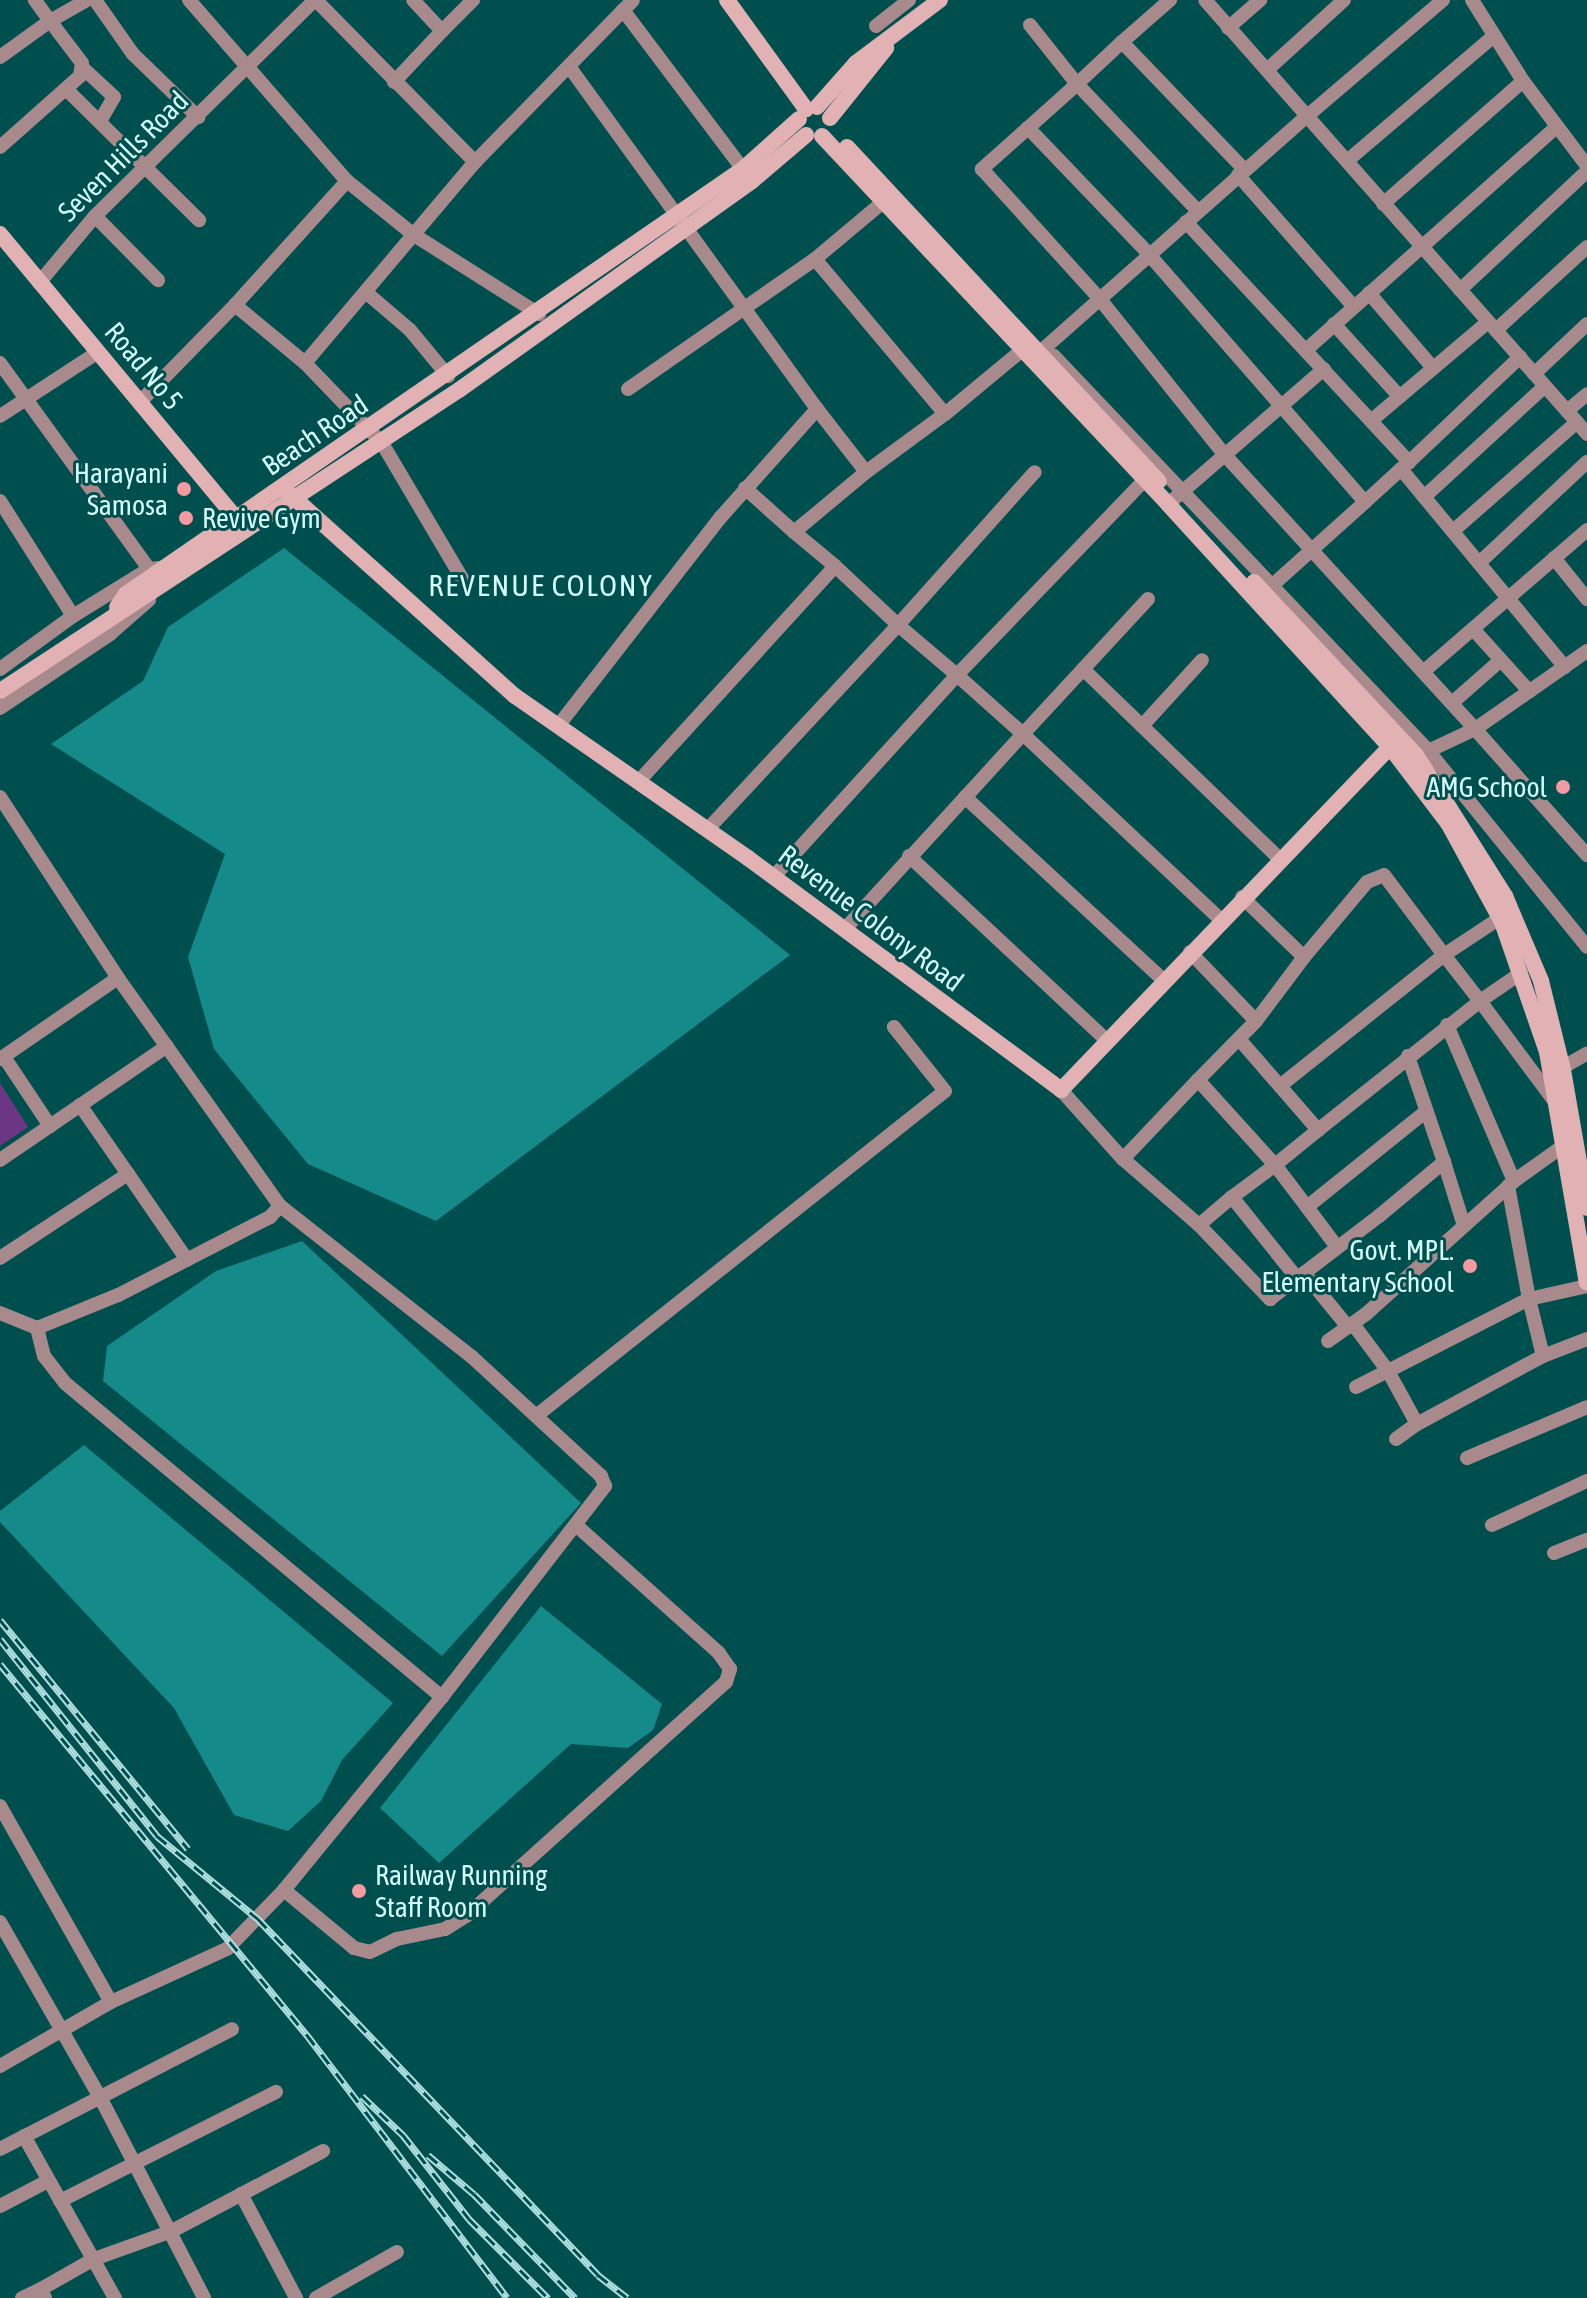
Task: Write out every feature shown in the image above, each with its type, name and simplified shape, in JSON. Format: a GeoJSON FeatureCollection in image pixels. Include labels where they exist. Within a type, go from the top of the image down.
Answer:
{"type":"FeatureCollection","features":[{"type":"Feature","properties":{"kind":"street"},"geometry":{"type":"LineString","coordinates":[[35,0],[84,69],[114,97],[100,121]]}},
{"type":"Feature","properties":{"kind":"street"},"geometry":{"type":"LineString","coordinates":[[1,53],[87,0]]}},
{"type":"Feature","properties":{"kind":"street"},"geometry":{"type":"LineString","coordinates":[[95,0],[133,54],[198,117]]}},
{"type":"Feature","properties":{"kind":"street"},"geometry":{"type":"LineString","coordinates":[[189,0],[347,181],[414,235],[539,314]]}},
{"type":"Feature","properties":{"kind":"street"},"geometry":{"type":"LineString","coordinates":[[315,0],[475,162]]}},
{"type":"Feature","properties":{"kind":"street","name":"Seven Hills Road"},"geometry":{"type":"LineString","coordinates":[[39,283],[95,216],[249,70],[315,0]]}},
{"type":"Feature","properties":{"kind":"street"},"geometry":{"type":"LineString","coordinates":[[413,0],[442,31]]}},
{"type":"Feature","properties":{"kind":"street"},"geometry":{"type":"LineString","coordinates":[[394,82],[473,0]]}},
{"type":"Feature","properties":{"kind":"street"},"geometry":{"type":"LineString","coordinates":[[727,0],[816,122],[883,202],[1034,356],[1179,494],[1390,747],[1415,755],[1458,814],[1520,927],[1541,981],[1587,1208]]}},
{"type":"Feature","properties":{"kind":"street"},"geometry":{"type":"LineString","coordinates":[[876,26],[909,0]]}},
{"type":"Feature","properties":{"kind":"street","name":"Beach Road"},"geometry":{"type":"LineString","coordinates":[[114,611],[126,594],[167,567],[297,500],[382,443],[684,220],[816,122],[902,28],[940,0]]}},
{"type":"Feature","properties":{"kind":"street"},"geometry":{"type":"LineString","coordinates":[[1170,0],[982,169],[1099,298],[1224,454],[1587,855]]}},
{"type":"Feature","properties":{"kind":"street"},"geometry":{"type":"LineString","coordinates":[[1205,0],[1577,422]]}},
{"type":"Feature","properties":{"kind":"street"},"geometry":{"type":"LineString","coordinates":[[1228,28],[1260,0]]}},
{"type":"Feature","properties":{"kind":"street"},"geometry":{"type":"LineString","coordinates":[[1267,70],[1344,0]]}},
{"type":"Feature","properties":{"kind":"street"},"geometry":{"type":"LineString","coordinates":[[794,532],[866,472],[945,414],[1034,356],[1241,172],[1443,0]]}},
{"type":"Feature","properties":{"kind":"street"},"geometry":{"type":"LineString","coordinates":[[1460,290],[1587,169],[1582,151],[1556,127],[1472,0]]}},
{"type":"Feature","properties":{"kind":"street"},"geometry":{"type":"LineString","coordinates":[[305,363],[368,294],[475,162],[628,5],[743,169]]}},
{"type":"Feature","properties":{"kind":"street"},"geometry":{"type":"LineString","coordinates":[[1030,25],[1077,84],[1198,211]]}},
{"type":"Feature","properties":{"kind":"street"},"geometry":{"type":"LineString","coordinates":[[1347,161],[1494,36]]}},
{"type":"Feature","properties":{"kind":"street"},"geometry":{"type":"LineString","coordinates":[[1122,42],[1241,172],[1353,306]]}},
{"type":"Feature","properties":{"kind":"street"},"geometry":{"type":"LineString","coordinates":[[569,67],[866,472]]}},
{"type":"Feature","properties":{"kind":"street"},"geometry":{"type":"LineString","coordinates":[[0,147],[66,89],[84,69]]}},
{"type":"Feature","properties":{"kind":"street"},"geometry":{"type":"LineString","coordinates":[[1383,204],[1523,81]]}},
{"type":"Feature","properties":{"kind":"street"},"geometry":{"type":"LineString","coordinates":[[66,89],[199,220]]}},
{"type":"Feature","properties":{"kind":"street"},"geometry":{"type":"LineString","coordinates":[[816,122],[1034,356],[1144,481],[1263,592],[1587,947]]}},
{"type":"Feature","properties":{"kind":"street","name":"Beach Road"},"geometry":{"type":"LineString","coordinates":[[114,611],[162,588],[242,526],[283,488],[539,314],[684,220],[743,169],[816,122]]}},
{"type":"Feature","properties":{"kind":"street"},"geometry":{"type":"LineString","coordinates":[[1306,350],[1556,127]]}},
{"type":"Feature","properties":{"kind":"street"},"geometry":{"type":"LineString","coordinates":[[1028,128],[1149,254],[1278,406],[1365,502]]}},
{"type":"Feature","properties":{"kind":"street"},"geometry":{"type":"LineString","coordinates":[[140,402],[235,305],[347,181]]}},
{"type":"Feature","properties":{"kind":"street"},"geometry":{"type":"LineString","coordinates":[[628,389],[815,259],[883,202]]}},
{"type":"Feature","properties":{"kind":"street"},"geometry":{"type":"LineString","coordinates":[[95,216],[158,280]]}},
{"type":"Feature","properties":{"kind":"street"},"geometry":{"type":"LineString","coordinates":[[1186,222],[1372,420],[1424,497],[1565,667]]}},
{"type":"Feature","properties":{"kind":"street","name":"Road No 5"},"geometry":{"type":"LineString","coordinates":[[0,234],[242,526]]}},
{"type":"Feature","properties":{"kind":"street"},"geometry":{"type":"LineString","coordinates":[[1372,420],[1587,247]]}},
{"type":"Feature","properties":{"kind":"street"},"geometry":{"type":"LineString","coordinates":[[815,259],[945,414]]}},
{"type":"Feature","properties":{"kind":"street"},"geometry":{"type":"LineString","coordinates":[[1369,293],[1433,368]]}},
{"type":"Feature","properties":{"kind":"street"},"geometry":{"type":"LineString","coordinates":[[368,294],[410,330],[448,376]]}},
{"type":"Feature","properties":{"kind":"street"},"geometry":{"type":"LineString","coordinates":[[235,305],[305,363],[382,443],[463,580]]}},
{"type":"Feature","properties":{"kind":"street"},"geometry":{"type":"LineString","coordinates":[[1334,324],[1400,397]]}},
{"type":"Feature","properties":{"kind":"street"},"geometry":{"type":"LineString","coordinates":[[1534,374],[1587,324]]}},
{"type":"Feature","properties":{"kind":"street"},"geometry":{"type":"LineString","coordinates":[[0,416],[98,352]]}},
{"type":"Feature","properties":{"kind":"street"},"geometry":{"type":"LineString","coordinates":[[1263,592],[1314,553],[1520,357]]}},
{"type":"Feature","properties":{"kind":"street"},"geometry":{"type":"LineString","coordinates":[[0,363],[149,569]]}},
{"type":"Feature","properties":{"kind":"street"},"geometry":{"type":"LineString","coordinates":[[1179,494],[1324,369]]}},
{"type":"Feature","properties":{"kind":"street"},"geometry":{"type":"LineString","coordinates":[[1424,497],[1545,386]]}},
{"type":"Feature","properties":{"kind":"street"},"geometry":{"type":"LineString","coordinates":[[1453,531],[1577,422],[1587,394]]}},
{"type":"Feature","properties":{"kind":"street"},"geometry":{"type":"LineString","coordinates":[[558,726],[745,488],[817,409]]}},
{"type":"Feature","properties":{"kind":"street"},"geometry":{"type":"LineString","coordinates":[[1479,563],[1587,462]]}},
{"type":"Feature","properties":{"kind":"street"},"geometry":{"type":"LineString","coordinates":[[707,830],[1035,472]]}},
{"type":"Feature","properties":{"kind":"street"},"geometry":{"type":"LineString","coordinates":[[773,877],[957,675],[1144,481]]}},
{"type":"Feature","properties":{"kind":"street","name":"Revenue Colony Road"},"geometry":{"type":"LineString","coordinates":[[283,488],[515,696],[773,877],[1061,1090]]}},
{"type":"Feature","properties":{"kind":"street"},"geometry":{"type":"LineString","coordinates":[[745,488],[1023,734],[1220,919]]}},
{"type":"Feature","properties":{"kind":"street"},"geometry":{"type":"LineString","coordinates":[[0,501],[73,616]]}},
{"type":"Feature","properties":{"kind":"street"},"geometry":{"type":"LineString","coordinates":[[1423,672],[1586,534]]}},
{"type":"Feature","properties":{"kind":"street"},"geometry":{"type":"LineString","coordinates":[[1554,558],[1587,599]]}},
{"type":"Feature","properties":{"kind":"street"},"geometry":{"type":"LineString","coordinates":[[638,782],[835,566]]}},
{"type":"Feature","properties":{"kind":"street"},"geometry":{"type":"LineString","coordinates":[[3,661],[149,569],[167,567]]}},
{"type":"Feature","properties":{"kind":"street"},"geometry":{"type":"LineString","coordinates":[[0,708],[110,634],[162,588]]}},
{"type":"Feature","properties":{"kind":"street"},"geometry":{"type":"LineString","coordinates":[[844,930],[1148,599]]}},
{"type":"Feature","properties":{"kind":"street"},"geometry":{"type":"LineString","coordinates":[[0,691],[114,611]]}},
{"type":"Feature","properties":{"kind":"street"},"geometry":{"type":"LineString","coordinates":[[1473,629],[1529,691]]}},
{"type":"Feature","properties":{"kind":"street"},"geometry":{"type":"LineString","coordinates":[[1415,755],[1475,729],[1587,651]]}},
{"type":"Feature","properties":{"kind":"street"},"geometry":{"type":"LineString","coordinates":[[1142,726],[1202,660]]}},
{"type":"Feature","properties":{"kind":"street"},"geometry":{"type":"LineString","coordinates":[[1452,703],[1501,660]]}},
{"type":"Feature","properties":{"kind":"street"},"geometry":{"type":"LineString","coordinates":[[1083,669],[1279,858]]}},
{"type":"Feature","properties":{"kind":"street"},"geometry":{"type":"LineString","coordinates":[[1390,747],[1220,919],[1061,1090],[1123,1159],[1199,1225],[1270,1299],[1444,1162]]}},
{"type":"Feature","properties":{"kind":"street"},"geometry":{"type":"LineString","coordinates":[[1415,755],[1500,918],[1557,1072],[1555,1102]]}},
{"type":"Feature","properties":{"kind":"street"},"geometry":{"type":"LineString","coordinates":[[0,797],[118,978],[280,1206],[472,1357],[601,1476],[605,1486],[578,1527],[442,1697],[284,1890],[227,1949],[111,2002],[0,2066]]}},
{"type":"Feature","properties":{"kind":"street"},"geometry":{"type":"LineString","coordinates":[[965,797],[1163,980]]}},
{"type":"Feature","properties":{"kind":"street"},"geometry":{"type":"LineString","coordinates":[[909,856],[1106,1040]]}},
{"type":"Feature","properties":{"kind":"street"},"geometry":{"type":"LineString","coordinates":[[1123,1159],[1256,1021],[1304,957],[1367,882],[1384,875],[1555,1102],[1576,1149],[1587,1284],[1529,1299],[1356,1387]]}},
{"type":"Feature","properties":{"kind":"street"},"geometry":{"type":"LineString","coordinates":[[1242,897],[1304,957]]}},
{"type":"Feature","properties":{"kind":"street"},"geometry":{"type":"LineString","coordinates":[[1280,1086],[1444,955],[1500,918]]}},
{"type":"Feature","properties":{"kind":"street"},"geometry":{"type":"LineString","coordinates":[[1190,952],[1256,1021]]}},
{"type":"Feature","properties":{"kind":"street"},"geometry":{"type":"LineString","coordinates":[[1199,1225],[1447,1025],[1521,973]]}},
{"type":"Feature","properties":{"kind":"street"},"geometry":{"type":"LineString","coordinates":[[50,1126],[2,1058],[118,978]]}},
{"type":"Feature","properties":{"kind":"street"},"geometry":{"type":"LineString","coordinates":[[1447,1025],[1511,1183],[1529,1299],[1543,1356]]}},
{"type":"Feature","properties":{"kind":"street"},"geometry":{"type":"LineString","coordinates":[[536,1416],[945,1091],[894,1027]]}},
{"type":"Feature","properties":{"kind":"street"},"geometry":{"type":"LineString","coordinates":[[1239,1039],[1318,1130]]}},
{"type":"Feature","properties":{"kind":"street"},"geometry":{"type":"LineString","coordinates":[[0,1160],[167,1046]]}},
{"type":"Feature","properties":{"kind":"street"},"geometry":{"type":"LineString","coordinates":[[1557,1072],[1587,1053]]}},
{"type":"Feature","properties":{"kind":"street"},"geometry":{"type":"LineString","coordinates":[[1408,1056],[1464,1226]]}},
{"type":"Feature","properties":{"kind":"street"},"geometry":{"type":"LineString","coordinates":[[1198,1080],[1275,1165],[1337,1247]]}},
{"type":"Feature","properties":{"kind":"street"},"geometry":{"type":"LineString","coordinates":[[80,1105],[187,1260]]}},
{"type":"Feature","properties":{"kind":"street"},"geometry":{"type":"LineString","coordinates":[[1307,1207],[1425,1112]]}},
{"type":"Feature","properties":{"kind":"street"},"geometry":{"type":"LineString","coordinates":[[1328,1341],[1511,1183],[1576,1149]]}},
{"type":"Feature","properties":{"kind":"street"},"geometry":{"type":"LineString","coordinates":[[0,1258],[128,1174]]}},
{"type":"Feature","properties":{"kind":"street"},"geometry":{"type":"LineString","coordinates":[[1232,1197],[1300,1276],[1350,1325],[1388,1371],[1417,1424]]}},
{"type":"Feature","properties":{"kind":"street"},"geometry":{"type":"LineString","coordinates":[[0,1313],[37,1328],[187,1260],[270,1217],[280,1206]]}},
{"type":"Feature","properties":{"kind":"street"},"geometry":{"type":"LineString","coordinates":[[37,1328],[44,1356],[65,1383],[442,1697]]}},
{"type":"Feature","properties":{"kind":"street"},"geometry":{"type":"LineString","coordinates":[[1396,1439],[1417,1424],[1543,1356],[1587,1339]]}},
{"type":"Feature","properties":{"kind":"street"},"geometry":{"type":"LineString","coordinates":[[1467,1458],[1587,1407]]}},
{"type":"Feature","properties":{"kind":"street"},"geometry":{"type":"LineString","coordinates":[[1492,1525],[1587,1481]]}},
{"type":"Feature","properties":{"kind":"street"},"geometry":{"type":"LineString","coordinates":[[284,1890],[354,1948],[370,1952],[397,1939],[445,1929],[466,1916],[726,1682],[730,1669],[719,1653],[578,1527]]}},
{"type":"Feature","properties":{"kind":"street"},"geometry":{"type":"LineString","coordinates":[[1554,1553],[1587,1540]]}},
{"type":"Feature","properties":{"kind":"street"},"geometry":{"type":"LineString","coordinates":[[0,1806],[111,2002]]}},
{"type":"Feature","properties":{"kind":"street"},"geometry":{"type":"LineString","coordinates":[[0,1922],[100,2097],[204,2298]]}},
{"type":"Feature","properties":{"kind":"street"},"geometry":{"type":"LineString","coordinates":[[0,2149],[232,2029]]}},
{"type":"Feature","properties":{"kind":"street"},"geometry":{"type":"LineString","coordinates":[[60,2201],[276,2092]]}},
{"type":"Feature","properties":{"kind":"street"},"geometry":{"type":"LineString","coordinates":[[24,2136],[115,2298]]}},
{"type":"Feature","properties":{"kind":"street"},"geometry":{"type":"LineString","coordinates":[[22,2298],[43,2294],[94,2259],[172,2231],[323,2151]]}},
{"type":"Feature","properties":{"kind":"street"},"geometry":{"type":"LineString","coordinates":[[0,2206],[48,2181]]}},
{"type":"Feature","properties":{"kind":"street"},"geometry":{"type":"LineString","coordinates":[[241,2194],[296,2298]]}},
{"type":"Feature","properties":{"kind":"street"},"geometry":{"type":"LineString","coordinates":[[316,2298],[397,2252]]}},
{"type":"Feature","properties":{"kind":"shaded area"},"geometry":{"type":"Polygon","coordinates":[[[0,1083],[28,1127],[0,1146],[0,1083]]]}},
{"type":"Feature","properties":{"kind":"water"},"geometry":{"type":"Polygon","coordinates":[[[284,548],[790,955],[436,1221],[308,1164],[214,1049],[188,957],[225,854],[51,744],[143,681],[168,627],[284,548]]]}},
{"type":"Feature","properties":{"kind":"water"},"geometry":{"type":"Polygon","coordinates":[[[302,1241],[581,1503],[442,1656],[103,1381],[107,1346],[216,1271],[302,1241]]]}},
{"type":"Feature","properties":{"kind":"water"},"geometry":{"type":"Polygon","coordinates":[[[84,1445],[393,1703],[342,1760],[321,1801],[288,1831],[234,1815],[174,1708],[0,1522],[0,1511],[84,1445]]]}},
{"type":"Feature","properties":{"kind":"water"},"geometry":{"type":"Polygon","coordinates":[[[541,1606],[662,1704],[653,1730],[628,1748],[571,1744],[439,1863],[380,1808],[541,1606]]]}},
{"type":"Feature","properties":{"kind":"railway"},"geometry":{"type":"LineString","coordinates":[[0,1620],[188,1849]]}},
{"type":"Feature","properties":{"kind":"railway"},"geometry":{"type":"LineString","coordinates":[[0,1639],[157,1836],[258,1919],[598,2275],[627,2298]]}},
{"type":"Feature","properties":{"kind":"railway"},"geometry":{"type":"LineString","coordinates":[[0,1664],[307,2035],[507,2298]]}},
{"type":"Feature","properties":{"kind":"railway"},"geometry":{"type":"LineString","coordinates":[[362,2096],[403,2135],[469,2219],[548,2298]]}},
{"type":"Feature","properties":{"kind":"railway"},"geometry":{"type":"LineString","coordinates":[[428,2155],[474,2194],[575,2298]]}},
{"type":"Feature","properties":{"kind":"place","name":"Harayani Samosa"},"geometry":{"type":"Point","coordinates":[184,489]}},
{"type":"Feature","properties":{"kind":"place","name":"Revive Gym"},"geometry":{"type":"Point","coordinates":[186,518]}},
{"type":"Feature","properties":{"kind":"place","name":"AMG School"},"geometry":{"type":"Point","coordinates":[1563,787]}},
{"type":"Feature","properties":{"kind":"place","name":"Govt. MPL. Elementary School"},"geometry":{"type":"Point","coordinates":[1470,1266]}},
{"type":"Feature","properties":{"kind":"place","name":"Railway Running Staff Room"},"geometry":{"type":"Point","coordinates":[359,1891]}},
{"type":"Feature","properties":{"kind":"district","name":"REVENUE COLONY"},"geometry":{"type":"Point","coordinates":[541,585]}}]}
